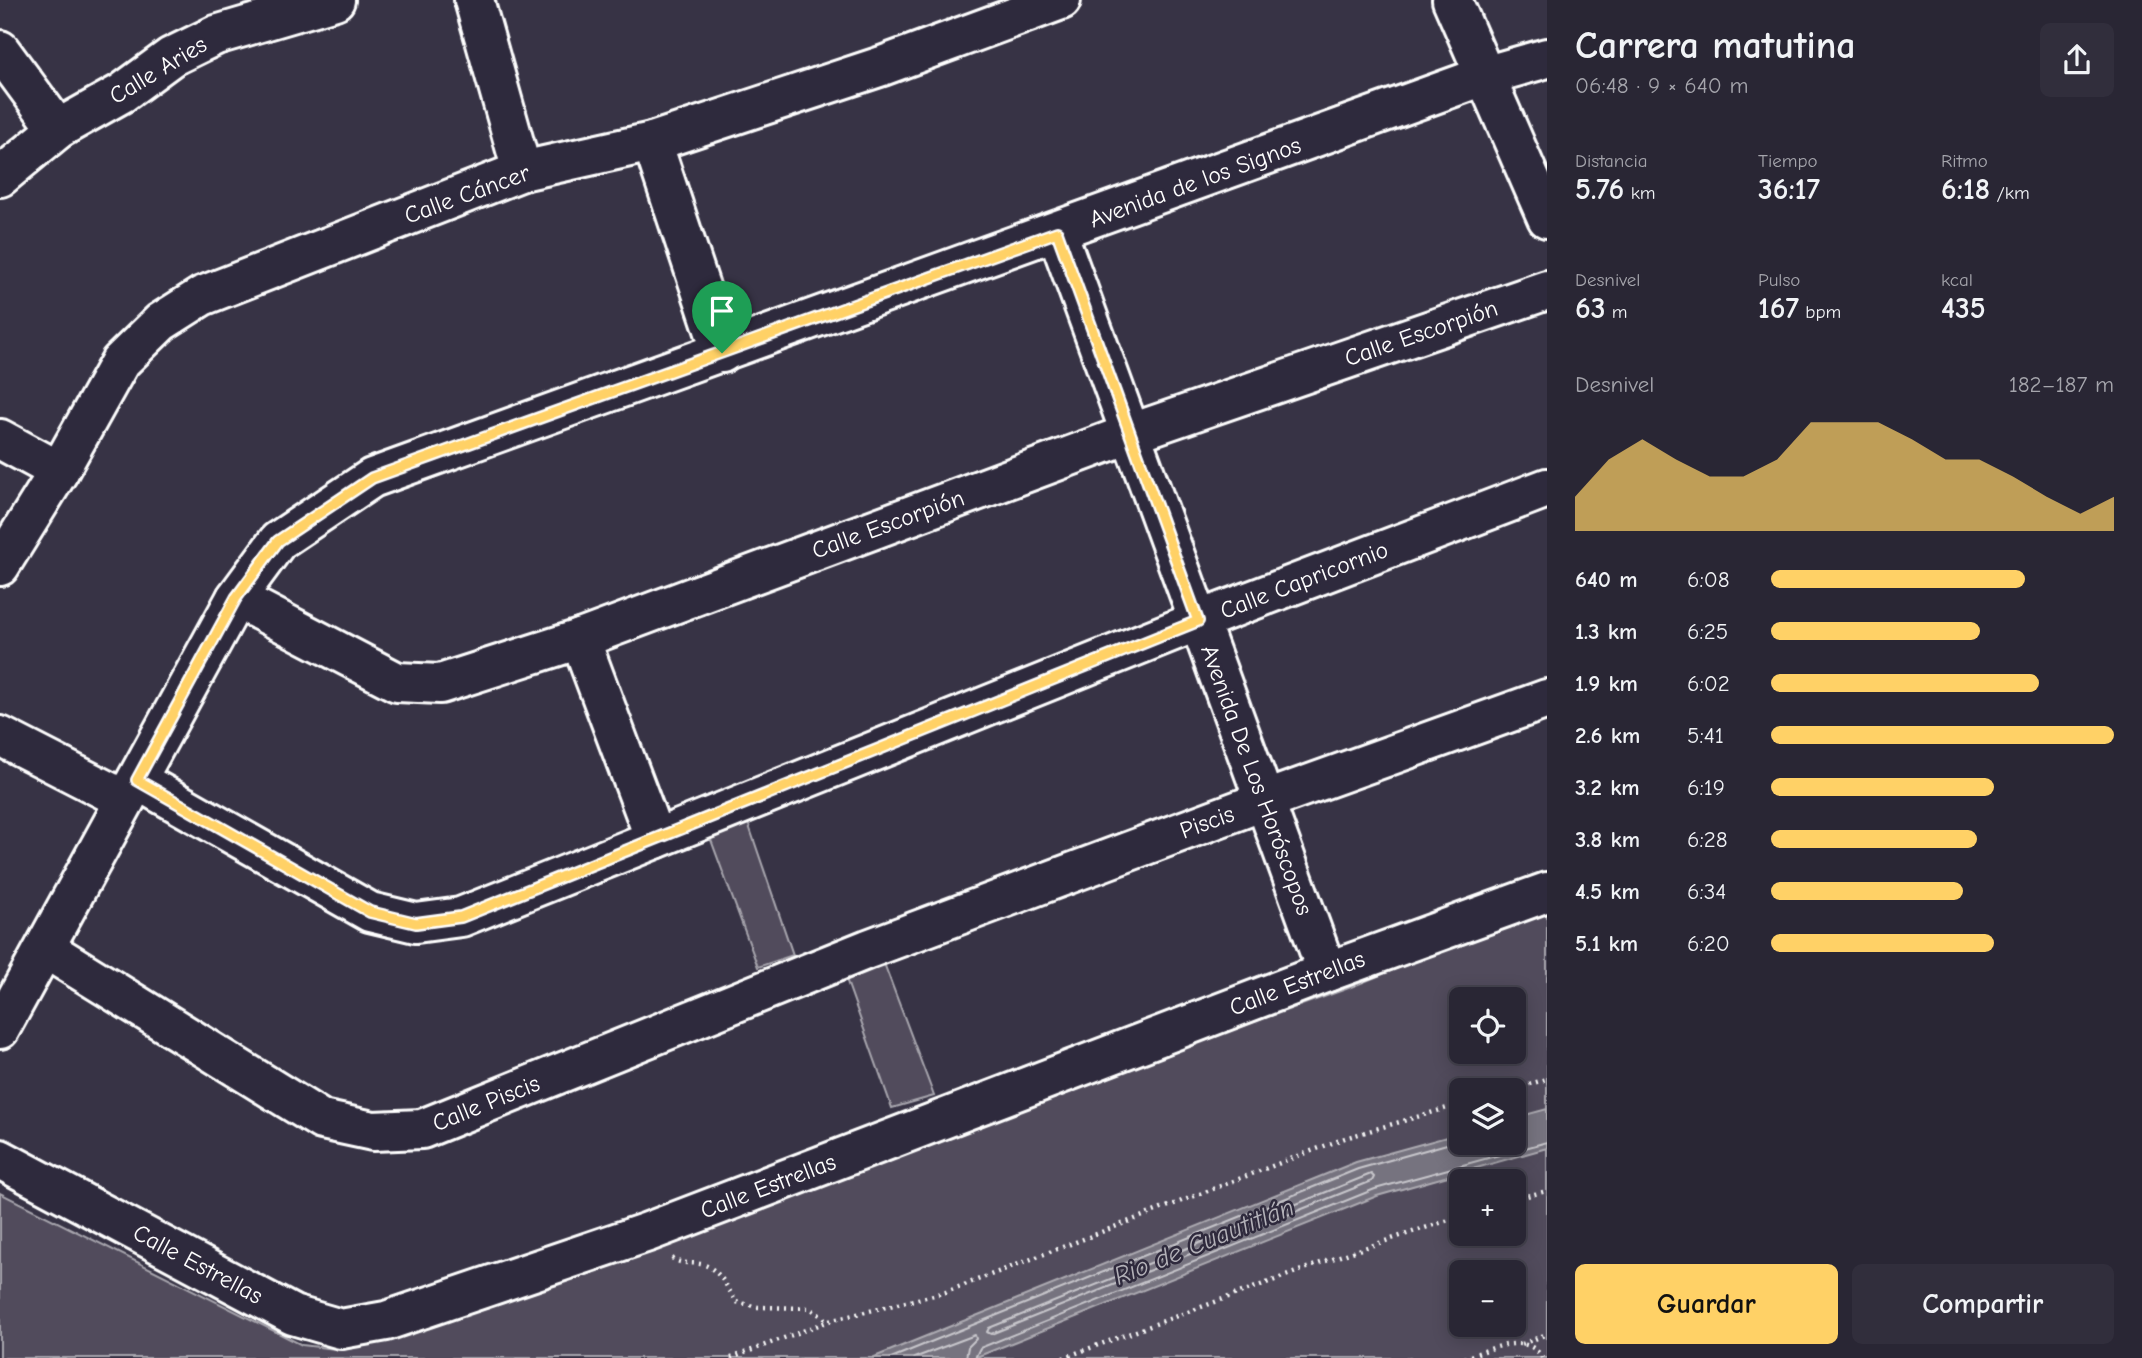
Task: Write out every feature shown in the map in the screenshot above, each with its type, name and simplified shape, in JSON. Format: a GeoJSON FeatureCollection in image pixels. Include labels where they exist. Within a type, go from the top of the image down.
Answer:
{"type":"FeatureCollection","features":[{"type":"Feature","properties":{"kind":"street","name":"Calle Aries"},"geometry":{"type":"LineString","coordinates":[[0,177],[58,129],[122,93],[171,57],[216,35],[335,0]]}},
{"type":"Feature","properties":{"kind":"street"},"geometry":{"type":"LineString","coordinates":[[474,0],[522,171]]}},
{"type":"Feature","properties":{"kind":"street","name":"Calle Cáncer"},"geometry":{"type":"LineString","coordinates":[[0,566],[120,362],[161,322],[202,296],[522,171],[652,142],[882,66],[1061,0]]}},
{"type":"Feature","properties":{"kind":"street"},"geometry":{"type":"LineString","coordinates":[[1452,0],[1547,218]]}},
{"type":"Feature","properties":{"kind":"street"},"geometry":{"type":"LineString","coordinates":[[0,50],[58,129]]}},
{"type":"Feature","properties":{"kind":"street","name":"Avenida de los Signos"},"geometry":{"type":"LineString","coordinates":[[0,1029],[236,598],[278,541],[372,478],[1484,76],[1547,58]]}},
{"type":"Feature","properties":{"kind":"street"},"geometry":{"type":"LineString","coordinates":[[652,142],[722,353]]}},
{"type":"Feature","properties":{"kind":"street","name":"Avenida De Los Horóscopos"},"geometry":{"type":"LineString","coordinates":[[1057,232],[1327,972]]}},
{"type":"Feature","properties":{"kind":"street","name":"Calle Escorpión"},"geometry":{"type":"LineString","coordinates":[[236,598],[397,682],[440,684],[580,639],[1129,434],[1547,290]]}},
{"type":"Feature","properties":{"kind":"street"},"geometry":{"type":"LineString","coordinates":[[0,439],[58,471]]}},
{"type":"Feature","properties":{"kind":"street","name":"Calle Capricornio"},"geometry":{"type":"LineString","coordinates":[[0,736],[131,790],[370,912],[416,923],[461,917],[1198,621],[1547,488]]}},
{"type":"Feature","properties":{"kind":"street"},"geometry":{"type":"LineString","coordinates":[[580,639],[656,839]]}},
{"type":"Feature","properties":{"kind":"street","name":"Piscis"},"geometry":{"type":"LineString","coordinates":[[868,949],[1266,800],[1547,699]]}},
{"type":"Feature","properties":{"kind":"street","name":"Calle Estrellas"},"geometry":{"type":"LineString","coordinates":[[0,1159],[293,1315],[341,1329],[386,1321],[648,1233],[1327,972],[1547,892]]}},
{"type":"Feature","properties":{"kind":"street","name":"Calle Piscis"},"geometry":{"type":"LineString","coordinates":[[46,949],[322,1120],[373,1131],[422,1129],[868,949]]}},
{"type":"Feature","properties":{"kind":"path"},"geometry":{"type":"LineString","coordinates":[[1526,1085],[1547,1079]]}},
{"type":"Feature","properties":{"kind":"path"},"geometry":{"type":"LineString","coordinates":[[731,1358],[829,1321],[946,1292],[1345,1138],[1449,1108]]}},
{"type":"Feature","properties":{"kind":"path"},"geometry":{"type":"LineString","coordinates":[[1526,1196],[1547,1191]]}},
{"type":"Feature","properties":{"kind":"path"},"geometry":{"type":"LineString","coordinates":[[1063,1358],[1337,1257],[1449,1220]]}},
{"type":"Feature","properties":{"kind":"path"},"geometry":{"type":"LineString","coordinates":[[648,1233],[677,1262],[704,1265],[719,1274],[736,1302],[758,1307],[810,1308],[829,1321]]}},
{"type":"Feature","properties":{"kind":"path"},"geometry":{"type":"LineString","coordinates":[[1521,1344],[1547,1334]]}},
{"type":"Feature","properties":{"kind":"path"},"geometry":{"type":"LineString","coordinates":[[1465,1358],[1510,1343],[1521,1344],[1539,1352],[1542,1358]]}},
{"type":"Feature","properties":{"kind":"shaded area"},"geometry":{"type":"Polygon","coordinates":[[[745,814],[793,955],[758,967],[707,829],[745,814]]]}},
{"type":"Feature","properties":{"kind":"shaded area"},"geometry":{"type":"Polygon","coordinates":[[[1547,908],[1547,1358],[0,1358],[0,1193],[302,1345],[344,1350],[1346,989],[1547,908]]]}},
{"type":"Feature","properties":{"kind":"shaded area"},"geometry":{"type":"Polygon","coordinates":[[[882,958],[934,1096],[892,1108],[845,976],[882,958]]]}},
{"type":"Feature","properties":{"kind":"water"},"geometry":{"type":"Polygon","coordinates":[[[1547,1109],[1547,1148],[1526,1154],[1526,1115],[1547,1109]]]}},
{"type":"Feature","properties":{"kind":"water","name":"Rio de Cuautitlán"},"geometry":{"type":"Polygon","coordinates":[[[1449,1136],[1449,1155],[1522,1155],[1473,1169],[1449,1169],[1449,1176],[1377,1196],[974,1358],[872,1358],[1356,1162],[1449,1136]]]}},
{"type":"Feature","properties":{"kind":"route"},"geometry":{"type":"LineString","coordinates":[[1057,232],[1198,621],[461,917],[416,923],[370,912],[137,780],[236,598],[278,541],[372,478],[722,353],[1057,232]]}}]}
